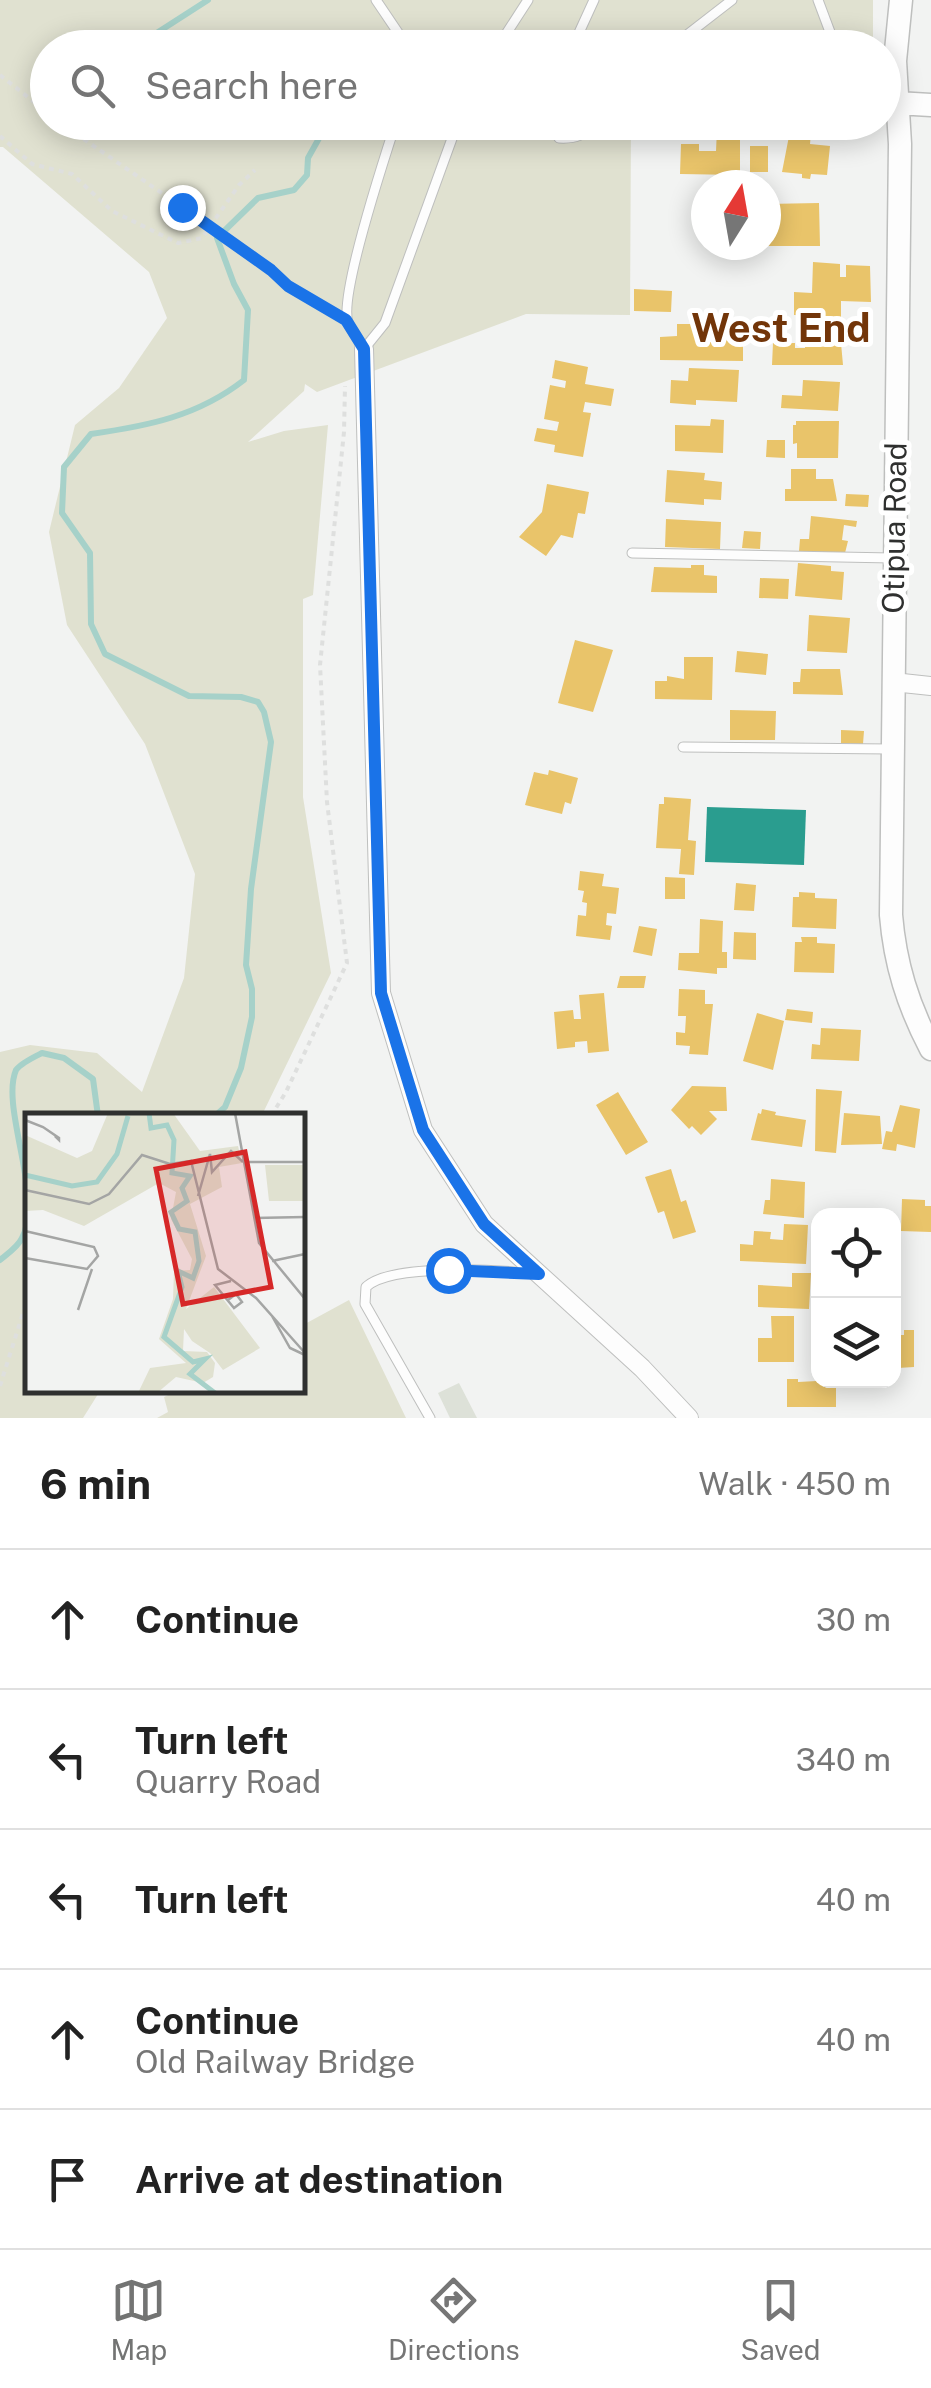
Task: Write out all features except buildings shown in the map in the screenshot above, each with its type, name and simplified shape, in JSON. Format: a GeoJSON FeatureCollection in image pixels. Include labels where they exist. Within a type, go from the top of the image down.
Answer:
{"type":"FeatureCollection","features":[{"type":"Feature","properties":{"kind":"street","name":"Otipua Road"},"geometry":{"type":"LineString","coordinates":[[898,30],[901,0]]}},
{"type":"Feature","properties":{"kind":"street"},"geometry":{"type":"LineString","coordinates":[[901,102],[931,106]]}},
{"type":"Feature","properties":{"kind":"street","name":"Otipua Road"},"geometry":{"type":"LineString","coordinates":[[899,140],[891,916],[894,953],[910,1006],[931,1048]]}},
{"type":"Feature","properties":{"kind":"street"},"geometry":{"type":"LineString","coordinates":[[364,349],[381,993],[423,1130],[484,1224],[642,1368],[689,1418]]}},
{"type":"Feature","properties":{"kind":"street"},"geometry":{"type":"LineString","coordinates":[[893,682],[931,686]]}},
{"type":"Feature","properties":{"kind":"lane"},"geometry":{"type":"LineString","coordinates":[[376,0],[396,30]]}},
{"type":"Feature","properties":{"kind":"lane"},"geometry":{"type":"LineString","coordinates":[[508,30],[528,0]]}},
{"type":"Feature","properties":{"kind":"lane"},"geometry":{"type":"LineString","coordinates":[[580,30],[594,0]]}},
{"type":"Feature","properties":{"kind":"lane"},"geometry":{"type":"LineString","coordinates":[[693,30],[732,0]]}},
{"type":"Feature","properties":{"kind":"lane"},"geometry":{"type":"LineString","coordinates":[[818,0],[829,30]]}},
{"type":"Feature","properties":{"kind":"lane"},"geometry":{"type":"LineString","coordinates":[[391,140],[355,266],[346,320],[364,349],[385,323],[451,140]]}},
{"type":"Feature","properties":{"kind":"lane"},"geometry":{"type":"LineString","coordinates":[[632,554],[895,558]]}},
{"type":"Feature","properties":{"kind":"lane"},"geometry":{"type":"LineString","coordinates":[[684,748],[893,750]]}},
{"type":"Feature","properties":{"kind":"lane"},"geometry":{"type":"LineString","coordinates":[[430,1418],[364,1304],[366,1287],[384,1277],[448,1270],[539,1274]]}},
{"type":"Feature","properties":{"kind":"path"},"geometry":{"type":"LineString","coordinates":[[0,76],[30,100]]}},
{"type":"Feature","properties":{"kind":"path"},"geometry":{"type":"LineString","coordinates":[[0,136],[32,164],[72,174],[112,212],[178,243],[202,238],[238,186],[255,170]]}},
{"type":"Feature","properties":{"kind":"path"},"geometry":{"type":"LineString","coordinates":[[85,140],[312,303],[346,320]]}},
{"type":"Feature","properties":{"kind":"path"},"geometry":{"type":"LineString","coordinates":[[273,1113],[347,962],[327,802],[320,665],[344,432],[345,376]]}},
{"type":"Feature","properties":{"kind":"path"},"geometry":{"type":"LineString","coordinates":[[0,1386],[25,1307]]}},
{"type":"Feature","properties":{"kind":"green space"},"geometry":{"type":"Polygon","coordinates":[[[0,0],[873,0],[873,30],[30,30],[30,140],[631,140],[630,315],[526,314],[317,392],[305,384],[304,391],[248,442],[284,431],[328,425],[313,595],[303,599],[303,797],[331,973],[263,1113],[25,1113],[25,1393],[99,1393],[83,1418],[0,1418],[0,1052],[30,1045],[97,1053],[142,1092],[184,978],[195,874],[145,744],[67,625],[49,532],[75,425],[119,388],[167,318],[149,272],[0,147],[0,0]]]}},
{"type":"Feature","properties":{"kind":"green space"},"geometry":{"type":"Polygon","coordinates":[[[349,1300],[406,1418],[157,1418],[168,1412],[164,1397],[173,1393],[305,1393],[305,1324],[349,1300]]]}},
{"type":"Feature","properties":{"kind":"waterway"},"geometry":{"type":"LineString","coordinates":[[161,30],[208,0]]}},
{"type":"Feature","properties":{"kind":"waterway"},"geometry":{"type":"LineString","coordinates":[[218,1113],[225,1107],[241,1068],[252,1017],[252,989],[246,965],[251,889],[271,742],[264,712],[258,702],[241,697],[189,696],[105,654],[91,624],[90,553],[62,513],[64,467],[91,434],[172,418],[209,402],[244,380],[248,310],[217,238],[258,198],[294,190],[307,175],[308,158],[318,140]]}},
{"type":"Feature","properties":{"kind":"waterway"},"geometry":{"type":"LineString","coordinates":[[25,1172],[13,1106],[16,1070],[24,1063],[42,1053],[64,1058],[93,1079],[98,1113]]}},
{"type":"Feature","properties":{"kind":"waterway"},"geometry":{"type":"LineString","coordinates":[[0,1260],[20,1241],[25,1227]]}},
{"type":"Feature","properties":{"kind":"district","name":"West End"},"geometry":{"type":"Point","coordinates":[781,328]}},
{"type":"Feature","properties":{"kind":"route"},"geometry":{"type":"LineString","coordinates":[[182,207],[312,303],[346,320],[364,349],[381,993],[423,1130],[484,1224],[539,1274],[448,1270]]}}]}
